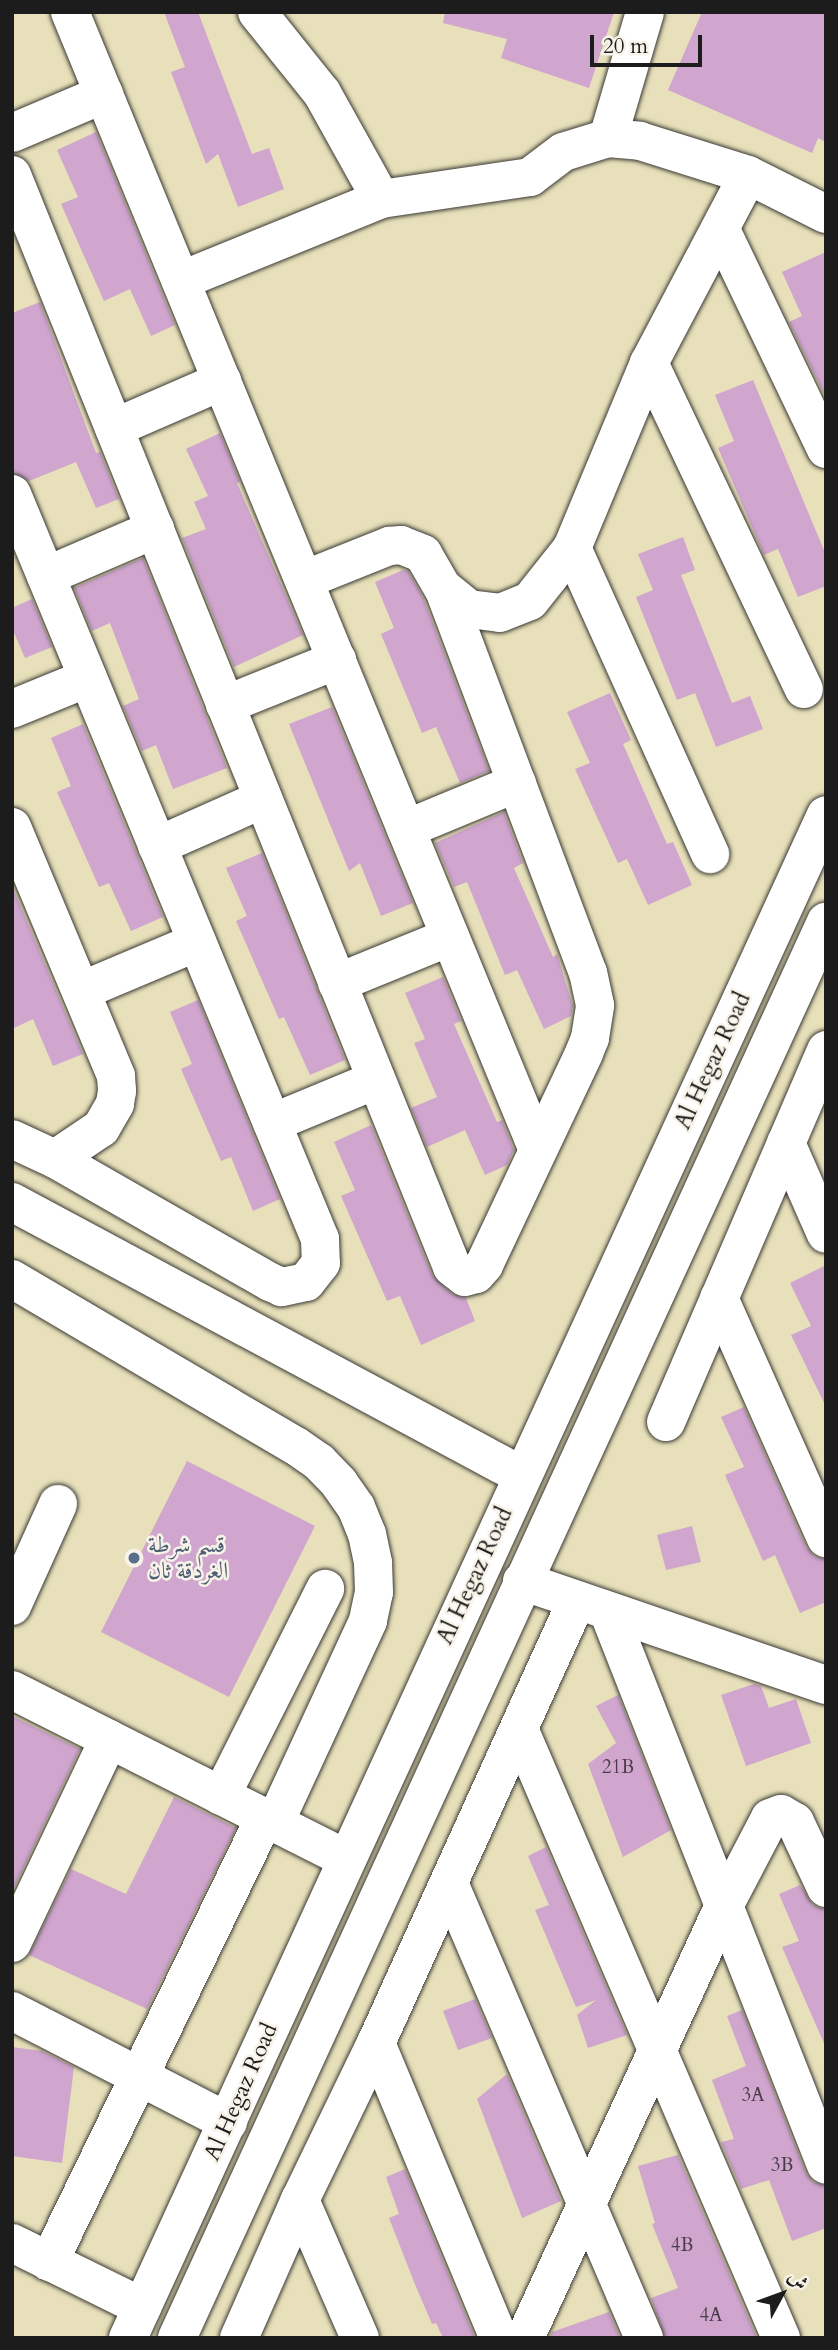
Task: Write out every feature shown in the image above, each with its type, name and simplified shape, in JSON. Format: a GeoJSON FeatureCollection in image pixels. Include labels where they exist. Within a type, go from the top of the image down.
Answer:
{"type":"FeatureCollection","features":[{"type":"Feature","properties":{"kind":"street"},"geometry":{"type":"LineString","coordinates":[[70,12],[183,279],[222,381],[538,1150]]}},
{"type":"Feature","properties":{"kind":"street"},"geometry":{"type":"LineString","coordinates":[[257,12],[322,93],[381,199]]}},
{"type":"Feature","properties":{"kind":"street"},"geometry":{"type":"LineString","coordinates":[[608,138],[645,12]]}},
{"type":"Feature","properties":{"kind":"street"},"geometry":{"type":"LineString","coordinates":[[12,133],[104,94]]}},
{"type":"Feature","properties":{"kind":"street"},"geometry":{"type":"LineString","coordinates":[[183,279],[381,199],[530,177],[563,152],[608,138],[640,141],[748,175],[826,214]]}},
{"type":"Feature","properties":{"kind":"street"},"geometry":{"type":"LineString","coordinates":[[12,175],[452,1267],[460,1276],[471,1277],[481,1270],[590,1038],[595,1006],[588,973],[443,588],[423,554],[401,545],[389,546],[304,580]]}},
{"type":"Feature","properties":{"kind":"street"},"geometry":{"type":"LineString","coordinates":[[443,588],[469,609],[492,613],[516,609],[541,589],[572,548],[649,363],[748,175]]}},
{"type":"Feature","properties":{"kind":"street"},"geometry":{"type":"LineString","coordinates":[[721,230],[826,449]]}},
{"type":"Feature","properties":{"kind":"street"},"geometry":{"type":"LineString","coordinates":[[649,363],[804,689]]}},
{"type":"Feature","properties":{"kind":"street"},"geometry":{"type":"LineString","coordinates":[[114,428],[222,381]]}},
{"type":"Feature","properties":{"kind":"street"},"geometry":{"type":"LineString","coordinates":[[12,494],[272,1124],[322,1251],[321,1263],[306,1282],[282,1287],[270,1283],[55,1159],[12,1139]]}},
{"type":"Feature","properties":{"kind":"street"},"geometry":{"type":"LineString","coordinates":[[46,576],[155,529]]}},
{"type":"Feature","properties":{"kind":"street"},"geometry":{"type":"LineString","coordinates":[[572,548],[710,854]]}},
{"type":"Feature","properties":{"kind":"street"},"geometry":{"type":"LineString","coordinates":[[225,705],[337,660]]}},
{"type":"Feature","properties":{"kind":"street"},"geometry":{"type":"LineString","coordinates":[[12,709],[88,678]]}},
{"type":"Feature","properties":{"kind":"street"},"geometry":{"type":"LineString","coordinates":[[406,829],[517,783]]}},
{"type":"Feature","properties":{"kind":"street"},"geometry":{"type":"LineString","coordinates":[[157,846],[263,799]]}},
{"type":"Feature","properties":{"kind":"street","name":"Al Hegaz Road"},"geometry":{"type":"LineString","coordinates":[[135,2322],[521,1475],[826,815]]}},
{"type":"Feature","properties":{"kind":"street"},"geometry":{"type":"LineString","coordinates":[[12,827],[116,1076],[115,1104],[101,1128],[55,1159]]}},
{"type":"Feature","properties":{"kind":"street","name":"Al Hegaz Road"},"geometry":{"type":"LineString","coordinates":[[177,2338],[826,922]]}},
{"type":"Feature","properties":{"kind":"street"},"geometry":{"type":"LineString","coordinates":[[337,983],[450,937]]}},
{"type":"Feature","properties":{"kind":"street"},"geometry":{"type":"LineString","coordinates":[[81,991],[197,942]]}},
{"type":"Feature","properties":{"kind":"street"},"geometry":{"type":"LineString","coordinates":[[666,1422],[826,1049]]}},
{"type":"Feature","properties":{"kind":"street"},"geometry":{"type":"LineString","coordinates":[[272,1124],[376,1080]]}},
{"type":"Feature","properties":{"kind":"street"},"geometry":{"type":"LineString","coordinates":[[786,1143],[826,1234]]}},
{"type":"Feature","properties":{"kind":"street"},"geometry":{"type":"LineString","coordinates":[[12,1202],[521,1475]]}},
{"type":"Feature","properties":{"kind":"street"},"geometry":{"type":"LineString","coordinates":[[12,1279],[320,1462],[340,1483],[356,1507],[367,1534],[373,1563],[374,1592],[368,1621],[139,2076],[50,2262]]}},
{"type":"Feature","properties":{"kind":"street"},"geometry":{"type":"LineString","coordinates":[[719,1298],[826,1538]]}},
{"type":"Feature","properties":{"kind":"street"},"geometry":{"type":"LineString","coordinates":[[12,1606],[58,1504]]}},
{"type":"Feature","properties":{"kind":"street"},"geometry":{"type":"LineString","coordinates":[[522,1581],[826,1685]]}},
{"type":"Feature","properties":{"kind":"street"},"geometry":{"type":"LineString","coordinates":[[221,1796],[325,1589]]}},
{"type":"Feature","properties":{"kind":"street"},"geometry":{"type":"LineString","coordinates":[[239,2338],[300,2200],[376,2043],[520,1731],[592,1605]]}},
{"type":"Feature","properties":{"kind":"street"},"geometry":{"type":"LineString","coordinates":[[592,1605],[724,1906],[826,2165]]}},
{"type":"Feature","properties":{"kind":"street"},"geometry":{"type":"LineString","coordinates":[[12,1690],[345,1859]]}},
{"type":"Feature","properties":{"kind":"street"},"geometry":{"type":"LineString","coordinates":[[520,1731],[781,2338]]}},
{"type":"Feature","properties":{"kind":"street"},"geometry":{"type":"LineString","coordinates":[[12,1942],[108,1739]]}},
{"type":"Feature","properties":{"kind":"street"},"geometry":{"type":"LineString","coordinates":[[525,2338],[724,1906],[766,1821],[780,1814],[795,1822],[826,1888]]}},
{"type":"Feature","properties":{"kind":"street"},"geometry":{"type":"LineString","coordinates":[[449,1883],[644,2338]]}},
{"type":"Feature","properties":{"kind":"street"},"geometry":{"type":"LineString","coordinates":[[12,2011],[228,2122]]}},
{"type":"Feature","properties":{"kind":"street"},"geometry":{"type":"LineString","coordinates":[[376,2043],[499,2338]]}},
{"type":"Feature","properties":{"kind":"street"},"geometry":{"type":"LineString","coordinates":[[300,2200],[360,2338]]}},
{"type":"Feature","properties":{"kind":"street"},"geometry":{"type":"LineString","coordinates":[[12,2243],[50,2262],[135,2322]]}},
{"type":"Feature","properties":{"kind":"building"},"geometry":{"type":"Polygon","coordinates":[[[164,12],[198,12],[252,154],[269,148],[284,189],[238,207],[218,154],[206,164],[171,72],[185,67],[164,12]]]}},
{"type":"Feature","properties":{"kind":"building"},"geometry":{"type":"Polygon","coordinates":[[[445,12],[614,12],[589,88],[501,58],[507,39],[443,23],[445,12]]]}},
{"type":"Feature","properties":{"kind":"building"},"geometry":{"type":"Polygon","coordinates":[[[702,12],[826,12],[826,142],[818,138],[812,153],[668,90],[702,12]]]}},
{"type":"Feature","properties":{"kind":"building"},"geometry":{"type":"Polygon","coordinates":[[[96,132],[175,325],[151,336],[130,289],[104,301],[61,204],[78,197],[57,150],[96,132]]]}},
{"type":"Feature","properties":{"kind":"building"},"geometry":{"type":"Polygon","coordinates":[[[826,252],[826,398],[789,322],[802,316],[782,272],[826,252]]]}},
{"type":"Feature","properties":{"kind":"building"},"geometry":{"type":"Polygon","coordinates":[[[40,302],[96,453],[100,452],[119,499],[96,508],[76,462],[29,481],[12,473],[12,313],[40,302]]]}},
{"type":"Feature","properties":{"kind":"building"},"geometry":{"type":"Polygon","coordinates":[[[753,380],[826,555],[826,586],[798,597],[778,549],[764,555],[718,448],[734,441],[715,395],[753,380]]]}},
{"type":"Feature","properties":{"kind":"building"},"geometry":{"type":"Polygon","coordinates":[[[220,433],[240,482],[237,483],[303,635],[234,667],[182,538],[206,529],[194,502],[208,496],[186,449],[220,433]]]}},
{"type":"Feature","properties":{"kind":"building"},"geometry":{"type":"Polygon","coordinates":[[[683,537],[695,570],[681,575],[732,703],[750,696],[763,729],[716,747],[695,693],[677,700],[636,597],[653,590],[638,554],[683,537]]]}},
{"type":"Feature","properties":{"kind":"building"},"geometry":{"type":"Polygon","coordinates":[[[143,558],[227,768],[173,789],[156,745],[142,751],[123,706],[139,699],[110,623],[92,631],[74,588],[143,558]]]}},
{"type":"Feature","properties":{"kind":"building"},"geometry":{"type":"Polygon","coordinates":[[[403,570],[408,571],[423,597],[489,771],[460,783],[436,727],[422,733],[381,634],[394,628],[375,582],[403,570]]]}},
{"type":"Feature","properties":{"kind":"building"},"geometry":{"type":"Polygon","coordinates":[[[32,599],[52,647],[25,658],[12,628],[12,608],[32,599]]]}},
{"type":"Feature","properties":{"kind":"building"},"geometry":{"type":"Polygon","coordinates":[[[610,693],[631,740],[623,744],[667,844],[673,842],[692,885],[648,905],[627,859],[618,863],[575,769],[590,763],[567,712],[610,693]]]}},
{"type":"Feature","properties":{"kind":"building"},"geometry":{"type":"Polygon","coordinates":[[[332,707],[413,903],[381,916],[360,863],[349,871],[289,724],[332,707]]]}},
{"type":"Feature","properties":{"kind":"building"},"geometry":{"type":"Polygon","coordinates":[[[83,724],[163,917],[131,931],[109,883],[99,887],[57,792],[71,786],[51,738],[83,724]]]}},
{"type":"Feature","properties":{"kind":"building"},"geometry":{"type":"Polygon","coordinates":[[[504,812],[523,863],[514,868],[553,957],[557,954],[573,1006],[571,1016],[544,1029],[517,970],[505,975],[467,882],[454,887],[435,843],[504,812]]]}},
{"type":"Feature","properties":{"kind":"building"},"geometry":{"type":"Polygon","coordinates":[[[262,853],[345,1060],[310,1075],[284,1017],[279,1019],[236,921],[247,916],[226,868],[262,853]]]}},
{"type":"Feature","properties":{"kind":"building"},"geometry":{"type":"Polygon","coordinates":[[[12,886],[83,1054],[53,1066],[33,1019],[12,1029],[12,886]]]}},
{"type":"Feature","properties":{"kind":"building"},"geometry":{"type":"Polygon","coordinates":[[[443,977],[461,1021],[454,1024],[497,1122],[502,1120],[514,1150],[507,1165],[485,1175],[465,1130],[427,1147],[411,1108],[437,1097],[414,1043],[425,1039],[405,993],[443,977]]]}},
{"type":"Feature","properties":{"kind":"building"},"geometry":{"type":"Polygon","coordinates":[[[198,1000],[280,1199],[253,1211],[231,1157],[221,1161],[181,1069],[192,1064],[170,1012],[198,1000]]]}},
{"type":"Feature","properties":{"kind":"building"},"geometry":{"type":"Polygon","coordinates":[[[371,1125],[432,1275],[452,1294],[466,1298],[475,1321],[421,1345],[400,1296],[387,1301],[341,1196],[355,1190],[334,1142],[371,1125]]]}},
{"type":"Feature","properties":{"kind":"building"},"geometry":{"type":"Polygon","coordinates":[[[826,1265],[826,1407],[791,1335],[811,1326],[790,1283],[826,1265]]]}},
{"type":"Feature","properties":{"kind":"building"},"geometry":{"type":"Polygon","coordinates":[[[744,1407],[806,1547],[814,1556],[826,1560],[826,1602],[800,1613],[775,1555],[763,1561],[725,1475],[744,1467],[721,1417],[744,1407]]]}},
{"type":"Feature","properties":{"kind":"building"},"geometry":{"type":"Polygon","coordinates":[[[187,1461],[315,1526],[229,1697],[101,1632],[187,1461]]]}},
{"type":"Feature","properties":{"kind":"building"},"geometry":{"type":"Polygon","coordinates":[[[692,1526],[701,1562],[666,1570],[657,1535],[692,1526]]]}},
{"type":"Feature","properties":{"kind":"building"},"geometry":{"type":"Polygon","coordinates":[[[754,1684],[761,1686],[769,1708],[796,1699],[811,1743],[746,1766],[721,1695],[754,1684]]]}},
{"type":"Feature","properties":{"kind":"building"},"geometry":{"type":"Polygon","coordinates":[[[618,1695],[671,1830],[623,1857],[588,1764],[616,1743],[596,1706],[618,1695]]]}},
{"type":"Feature","properties":{"kind":"building"},"geometry":{"type":"Polygon","coordinates":[[[12,1716],[80,1749],[12,1892],[12,1716]]]}},
{"type":"Feature","properties":{"kind":"building"},"geometry":{"type":"Polygon","coordinates":[[[174,1797],[236,1828],[147,2009],[29,1955],[71,1869],[126,1894],[174,1797]]]}},
{"type":"Feature","properties":{"kind":"building"},"geometry":{"type":"Polygon","coordinates":[[[546,1847],[627,2035],[588,2048],[577,2015],[596,2000],[576,2007],[535,1910],[549,1905],[528,1856],[546,1847]]]}},
{"type":"Feature","properties":{"kind":"building"},"geometry":{"type":"Polygon","coordinates":[[[800,1885],[813,1905],[826,1910],[826,2048],[782,1947],[799,1941],[779,1894],[800,1885]]]}},
{"type":"Feature","properties":{"kind":"building"},"geometry":{"type":"Polygon","coordinates":[[[475,1999],[492,2038],[458,2050],[443,2011],[475,1999]]]}},
{"type":"Feature","properties":{"kind":"building"},"geometry":{"type":"Polygon","coordinates":[[[742,2010],[806,2173],[813,2182],[826,2186],[826,2228],[792,2241],[769,2180],[741,2189],[721,2142],[734,2139],[712,2080],[746,2066],[727,2016],[742,2010]]]}},
{"type":"Feature","properties":{"kind":"building"},"geometry":{"type":"Polygon","coordinates":[[[12,2047],[42,2051],[74,2067],[62,2163],[12,2156],[12,2047]]]}},
{"type":"Feature","properties":{"kind":"building"},"geometry":{"type":"Polygon","coordinates":[[[507,2074],[561,2201],[522,2218],[477,2099],[507,2074]]]}},
{"type":"Feature","properties":{"kind":"building"},"geometry":{"type":"Polygon","coordinates":[[[678,2155],[757,2338],[665,2338],[651,2298],[678,2288],[652,2224],[655,2223],[638,2166],[678,2155]]]}},
{"type":"Feature","properties":{"kind":"building"},"geometry":{"type":"Polygon","coordinates":[[[405,2169],[475,2338],[443,2338],[436,2323],[432,2324],[414,2282],[389,2218],[399,2214],[386,2177],[405,2169]]]}},
{"type":"Feature","properties":{"kind":"building"},"geometry":{"type":"Polygon","coordinates":[[[609,2312],[620,2338],[550,2338],[552,2332],[609,2312]]]}},
{"type":"Feature","properties":{"kind":"place","name":"قسم شرطة الغردقة ثان"},"geometry":{"type":"Point","coordinates":[134,1558]}}]}
